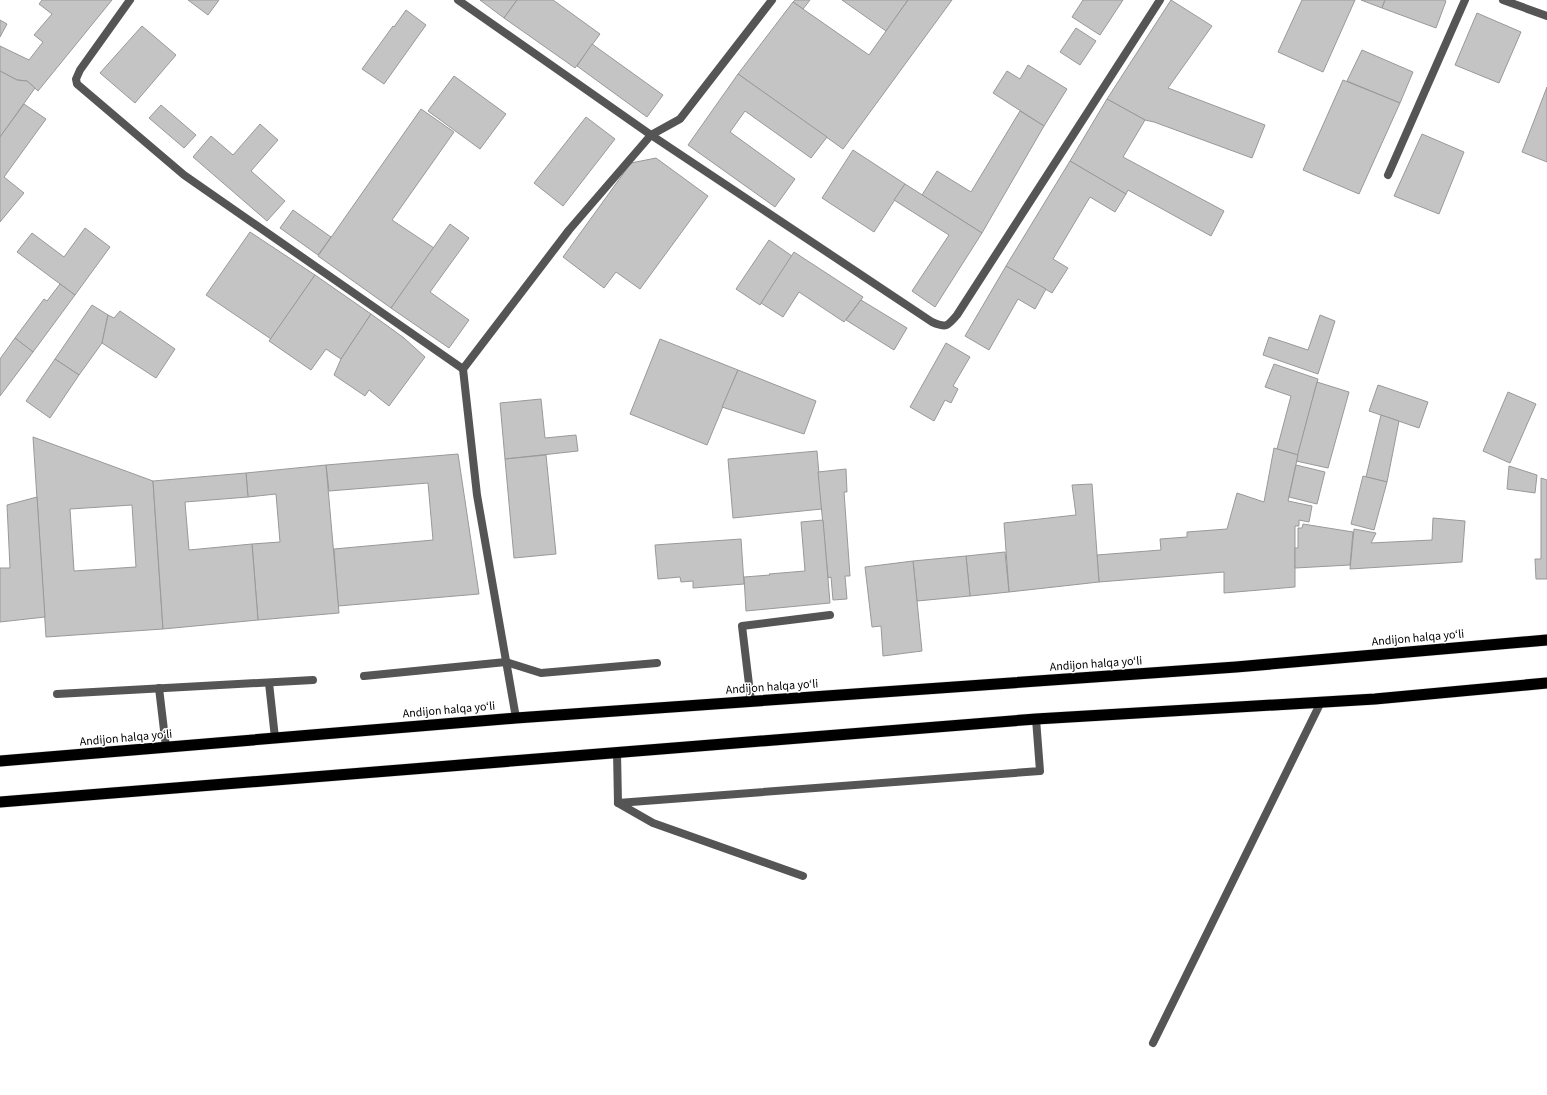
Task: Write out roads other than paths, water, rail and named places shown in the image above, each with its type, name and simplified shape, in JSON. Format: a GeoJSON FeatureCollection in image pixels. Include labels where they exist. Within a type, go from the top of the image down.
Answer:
{"type":"FeatureCollection","features":[{"type":"Feature","properties":{"kind":"highway","name":"Andijon halqa yo‘li"},"geometry":{"type":"LineString","coordinates":[[0,761],[516,718],[1236,667],[1547,640]]}},
{"type":"Feature","properties":{"kind":"highway"},"geometry":{"type":"LineString","coordinates":[[0,802],[1036,719],[1375,699],[1547,683]]}},
{"type":"Feature","properties":{"kind":"lane"},"geometry":{"type":"LineString","coordinates":[[130,0],[80,70],[76,79],[76,84],[184,175],[463,369]]}},
{"type":"Feature","properties":{"kind":"lane"},"geometry":{"type":"LineString","coordinates":[[458,0],[651,135],[932,322],[943,326],[949,325],[957,315],[1160,0]]}},
{"type":"Feature","properties":{"kind":"lane"},"geometry":{"type":"LineString","coordinates":[[516,718],[477,495],[463,369],[568,230],[651,135],[680,119],[772,0]]}},
{"type":"Feature","properties":{"kind":"lane"},"geometry":{"type":"LineString","coordinates":[[1388,175],[1466,0]]}},
{"type":"Feature","properties":{"kind":"lane"},"geometry":{"type":"LineString","coordinates":[[1503,0],[1547,16]]}},
{"type":"Feature","properties":{"kind":"lane"},"geometry":{"type":"LineString","coordinates":[[751,701],[742,626],[830,615]]}},
{"type":"Feature","properties":{"kind":"lane"},"geometry":{"type":"LineString","coordinates":[[364,676],[506,662],[541,674],[657,663]]}},
{"type":"Feature","properties":{"kind":"lane"},"geometry":{"type":"LineString","coordinates":[[57,694],[313,680]]}},
{"type":"Feature","properties":{"kind":"lane"},"geometry":{"type":"LineString","coordinates":[[269,683],[275,738]]}},
{"type":"Feature","properties":{"kind":"lane"},"geometry":{"type":"LineString","coordinates":[[159,688],[166,747]]}},
{"type":"Feature","properties":{"kind":"lane"},"geometry":{"type":"LineString","coordinates":[[1153,1043],[1321,702]]}},
{"type":"Feature","properties":{"kind":"lane"},"geometry":{"type":"LineString","coordinates":[[618,803],[1040,771],[1036,719]]}},
{"type":"Feature","properties":{"kind":"lane"},"geometry":{"type":"LineString","coordinates":[[617,752],[618,803]]}},
{"type":"Feature","properties":{"kind":"lane"},"geometry":{"type":"LineString","coordinates":[[618,803],[653,823],[803,876]]}}]}
